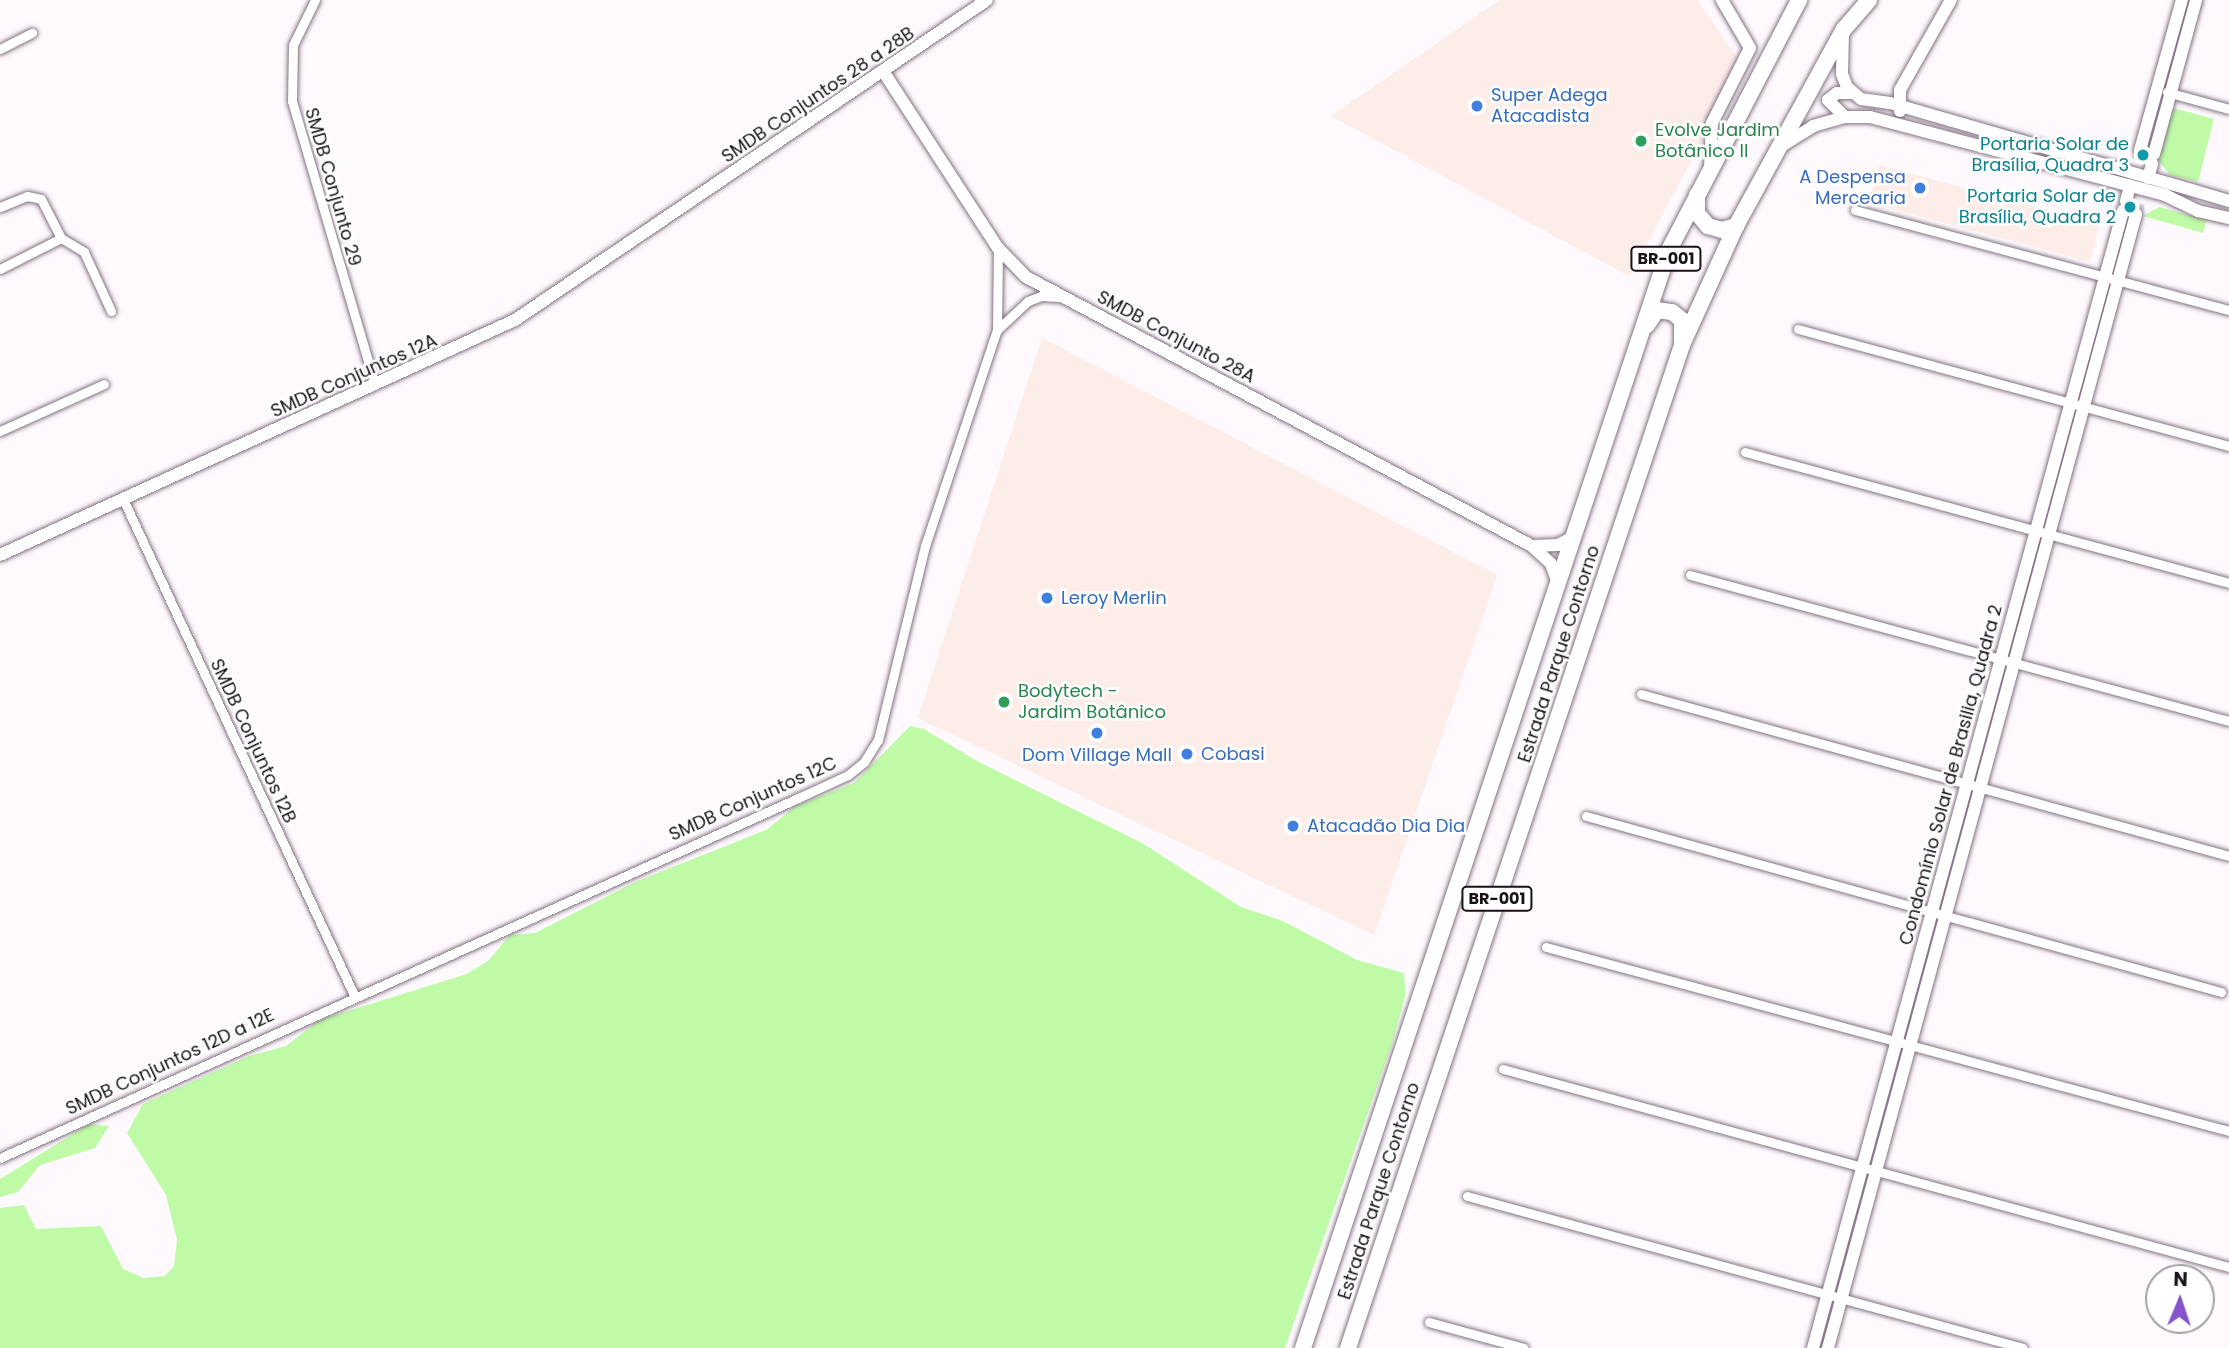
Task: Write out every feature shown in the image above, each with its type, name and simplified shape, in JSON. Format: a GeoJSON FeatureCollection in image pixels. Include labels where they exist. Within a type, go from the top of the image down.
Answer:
{"type":"FeatureCollection","features":[{"type":"Feature","properties":{"kind":"highway","name":"Estrada Parque Contorno"},"geometry":{"type":"LineString","coordinates":[[1303,1348],[1669,250],[1799,0]]}},
{"type":"Feature","properties":{"kind":"highway","name":"Estrada Parque Contorno"},"geometry":{"type":"LineString","coordinates":[[1348,1348],[1682,345],[1736,226],[1844,29],[1869,0]]}},
{"type":"Feature","properties":{"kind":"highway"},"geometry":{"type":"LineString","coordinates":[[1697,193],[1697,213],[1708,226],[1722,230],[1736,226]]}},
{"type":"Feature","properties":{"kind":"highway"},"geometry":{"type":"LineString","coordinates":[[1642,335],[1657,310],[1672,312],[1682,320],[1682,345]]}},
{"type":"Feature","properties":{"kind":"street","name":"SMDB Conjunto 29"},"geometry":{"type":"LineString","coordinates":[[315,0],[293,46],[292,101],[375,384]]}},
{"type":"Feature","properties":{"kind":"street","name":"SMDB Conjuntos 28 a 28B"},"geometry":{"type":"LineString","coordinates":[[703,194],[987,0]]}},
{"type":"Feature","properties":{"kind":"street"},"geometry":{"type":"LineString","coordinates":[[1710,169],[1712,123],[1750,48],[1722,0]]}},
{"type":"Feature","properties":{"kind":"street"},"geometry":{"type":"LineString","coordinates":[[1896,124],[1900,90],[1951,0]]}},
{"type":"Feature","properties":{"kind":"street"},"geometry":{"type":"LineString","coordinates":[[2130,212],[2131,180],[2182,0]]}},
{"type":"Feature","properties":{"kind":"street"},"geometry":{"type":"LineString","coordinates":[[2130,212],[2146,184],[2196,0]]}},
{"type":"Feature","properties":{"kind":"street"},"geometry":{"type":"LineString","coordinates":[[1844,29],[1842,74],[1852,93]]}},
{"type":"Feature","properties":{"kind":"street"},"geometry":{"type":"LineString","coordinates":[[0,49],[32,33]]}},
{"type":"Feature","properties":{"kind":"street","name":"SMDB Conjunto 28A"},"geometry":{"type":"LineString","coordinates":[[883,71],[998,248],[1027,277],[1532,545]]}},
{"type":"Feature","properties":{"kind":"street"},"geometry":{"type":"LineString","coordinates":[[2157,89],[2229,109]]}},
{"type":"Feature","properties":{"kind":"street"},"geometry":{"type":"LineString","coordinates":[[1845,117],[1828,100],[1837,93],[1852,93],[1899,106],[2131,180]]}},
{"type":"Feature","properties":{"kind":"street"},"geometry":{"type":"LineString","coordinates":[[1780,147],[1813,126],[1845,117],[1896,124],[2146,184],[2202,193],[2229,201]]}},
{"type":"Feature","properties":{"kind":"street"},"geometry":{"type":"LineString","coordinates":[[2140,150],[2154,154]]}},
{"type":"Feature","properties":{"kind":"street"},"geometry":{"type":"LineString","coordinates":[[2146,184],[2198,211],[2229,218]]}},
{"type":"Feature","properties":{"kind":"street"},"geometry":{"type":"LineString","coordinates":[[2198,211],[2202,193]]}},
{"type":"Feature","properties":{"kind":"street","name":"SMDB Conjuntos 12A"},"geometry":{"type":"LineString","coordinates":[[0,555],[515,320],[703,194]]}},
{"type":"Feature","properties":{"kind":"street"},"geometry":{"type":"LineString","coordinates":[[0,207],[37,197],[61,238],[84,251],[111,311]]}},
{"type":"Feature","properties":{"kind":"street"},"geometry":{"type":"LineString","coordinates":[[1855,210],[2229,310]]}},
{"type":"Feature","properties":{"kind":"street","name":"Condomínio Solar de Brasilia, Quadra 2"},"geometry":{"type":"LineString","coordinates":[[1813,1348],[2036,531],[2077,405],[2130,212]]}},
{"type":"Feature","properties":{"kind":"street"},"geometry":{"type":"LineString","coordinates":[[0,269],[61,238]]}},
{"type":"Feature","properties":{"kind":"street","name":"SMDB Conjuntos 12C"},"geometry":{"type":"LineString","coordinates":[[354,995],[798,798],[848,775],[864,762],[878,740],[925,546],[997,330],[998,248]]}},
{"type":"Feature","properties":{"kind":"street","name":"SMDB Conjuntos 12C"},"geometry":{"type":"LineString","coordinates":[[997,330],[1028,301],[1041,296],[1063,298]]}},
{"type":"Feature","properties":{"kind":"street"},"geometry":{"type":"LineString","coordinates":[[1798,329],[2229,446]]}},
{"type":"Feature","properties":{"kind":"street"},"geometry":{"type":"LineString","coordinates":[[0,431],[104,384]]}},
{"type":"Feature","properties":{"kind":"street","name":"Condomínio Solar de Brasilia, Quadra 2"},"geometry":{"type":"LineString","coordinates":[[1828,1348],[2049,534],[2077,405]]}},
{"type":"Feature","properties":{"kind":"street"},"geometry":{"type":"LineString","coordinates":[[1745,452],[2229,583]]}},
{"type":"Feature","properties":{"kind":"street","name":"SMDB Conjuntos 12B"},"geometry":{"type":"LineString","coordinates":[[123,499],[354,995]]}},
{"type":"Feature","properties":{"kind":"street"},"geometry":{"type":"LineString","coordinates":[[1532,545],[1558,545],[1575,536]]}},
{"type":"Feature","properties":{"kind":"street"},"geometry":{"type":"LineString","coordinates":[[1532,545],[1551,564],[1558,583]]}},
{"type":"Feature","properties":{"kind":"street"},"geometry":{"type":"LineString","coordinates":[[1690,575],[2229,721]]}},
{"type":"Feature","properties":{"kind":"street"},"geometry":{"type":"LineString","coordinates":[[1641,694],[2229,856]]}},
{"type":"Feature","properties":{"kind":"street"},"geometry":{"type":"LineString","coordinates":[[1586,816],[2221,992]]}},
{"type":"Feature","properties":{"kind":"street"},"geometry":{"type":"LineString","coordinates":[[1546,947],[2229,1131]]}},
{"type":"Feature","properties":{"kind":"street","name":"SMDB Conjuntos 12D a 12E"},"geometry":{"type":"LineString","coordinates":[[0,1158],[354,995]]}},
{"type":"Feature","properties":{"kind":"street"},"geometry":{"type":"LineString","coordinates":[[1503,1069],[2229,1267]]}},
{"type":"Feature","properties":{"kind":"street"},"geometry":{"type":"LineString","coordinates":[[1467,1196],[2023,1348]]}},
{"type":"Feature","properties":{"kind":"street"},"geometry":{"type":"LineString","coordinates":[[1429,1322],[1524,1348]]}},
{"type":"Feature","properties":{"kind":"shaded area"},"geometry":{"type":"Polygon","coordinates":[[[1500,0],[1697,0],[1743,66],[1629,276],[1331,116],[1500,0]]]}},
{"type":"Feature","properties":{"kind":"shaded area"},"geometry":{"type":"Polygon","coordinates":[[[1879,165],[2100,224],[2090,262],[1869,203],[1879,165]]]}},
{"type":"Feature","properties":{"kind":"shaded area"},"geometry":{"type":"Polygon","coordinates":[[[1042,338],[1497,575],[1374,935],[918,718],[1042,338]]]}},
{"type":"Feature","properties":{"kind":"green space"},"geometry":{"type":"Polygon","coordinates":[[[2173,108],[2214,119],[2198,182],[2170,175],[2159,161],[2173,108]]]}},
{"type":"Feature","properties":{"kind":"green space"},"geometry":{"type":"Polygon","coordinates":[[[2159,207],[2207,220],[2203,233],[2143,216],[2159,207]]]}},
{"type":"Feature","properties":{"kind":"green space"},"geometry":{"type":"Polygon","coordinates":[[[910,726],[924,729],[977,761],[1142,843],[1241,907],[1283,921],[1357,960],[1404,973],[1406,993],[1392,1044],[1285,1348],[0,1348],[0,1208],[24,1205],[36,1229],[101,1226],[123,1269],[143,1278],[165,1276],[174,1266],[177,1240],[166,1195],[127,1133],[143,1104],[249,1056],[286,1046],[319,1020],[467,974],[488,961],[510,935],[535,933],[635,882],[766,830],[796,806],[854,783],[910,726]]]}},
{"type":"Feature","properties":{"kind":"green space"},"geometry":{"type":"Polygon","coordinates":[[[89,1124],[109,1126],[95,1148],[40,1165],[18,1192],[0,1197],[0,1179],[89,1124]]]}},
{"type":"Feature","properties":{"kind":"tunnel"},"geometry":{"type":"LineString","coordinates":[[2137,160],[2140,150]]}},
{"type":"Feature","properties":{"kind":"tunnel"},"geometry":{"type":"LineString","coordinates":[[2136,214],[2139,203]]}},
{"type":"Feature","properties":{"kind":"place","name":"Super Adega Atacadista"},"geometry":{"type":"Point","coordinates":[1477,106]}},
{"type":"Feature","properties":{"kind":"place","name":"Evolve Jardim Botânico II"},"geometry":{"type":"Point","coordinates":[1641,141]}},
{"type":"Feature","properties":{"kind":"place","name":"Portaria Solar de Brasília, Quadra 3"},"geometry":{"type":"Point","coordinates":[2143,155]}},
{"type":"Feature","properties":{"kind":"place","name":"A Despensa Mercearia"},"geometry":{"type":"Point","coordinates":[1920,188]}},
{"type":"Feature","properties":{"kind":"place","name":"Portaria Solar de Brasília, Quadra 2"},"geometry":{"type":"Point","coordinates":[2130,207]}},
{"type":"Feature","properties":{"kind":"place","name":"Leroy Merlin"},"geometry":{"type":"Point","coordinates":[1047,598]}},
{"type":"Feature","properties":{"kind":"place","name":"Bodytech - Jardim Botânico"},"geometry":{"type":"Point","coordinates":[1004,702]}},
{"type":"Feature","properties":{"kind":"place","name":"Dom Village Mall"},"geometry":{"type":"Point","coordinates":[1097,733]}},
{"type":"Feature","properties":{"kind":"place","name":"Cobasi"},"geometry":{"type":"Point","coordinates":[1187,754]}},
{"type":"Feature","properties":{"kind":"place","name":"Atacadão Dia Dia"},"geometry":{"type":"Point","coordinates":[1293,826]}}]}
